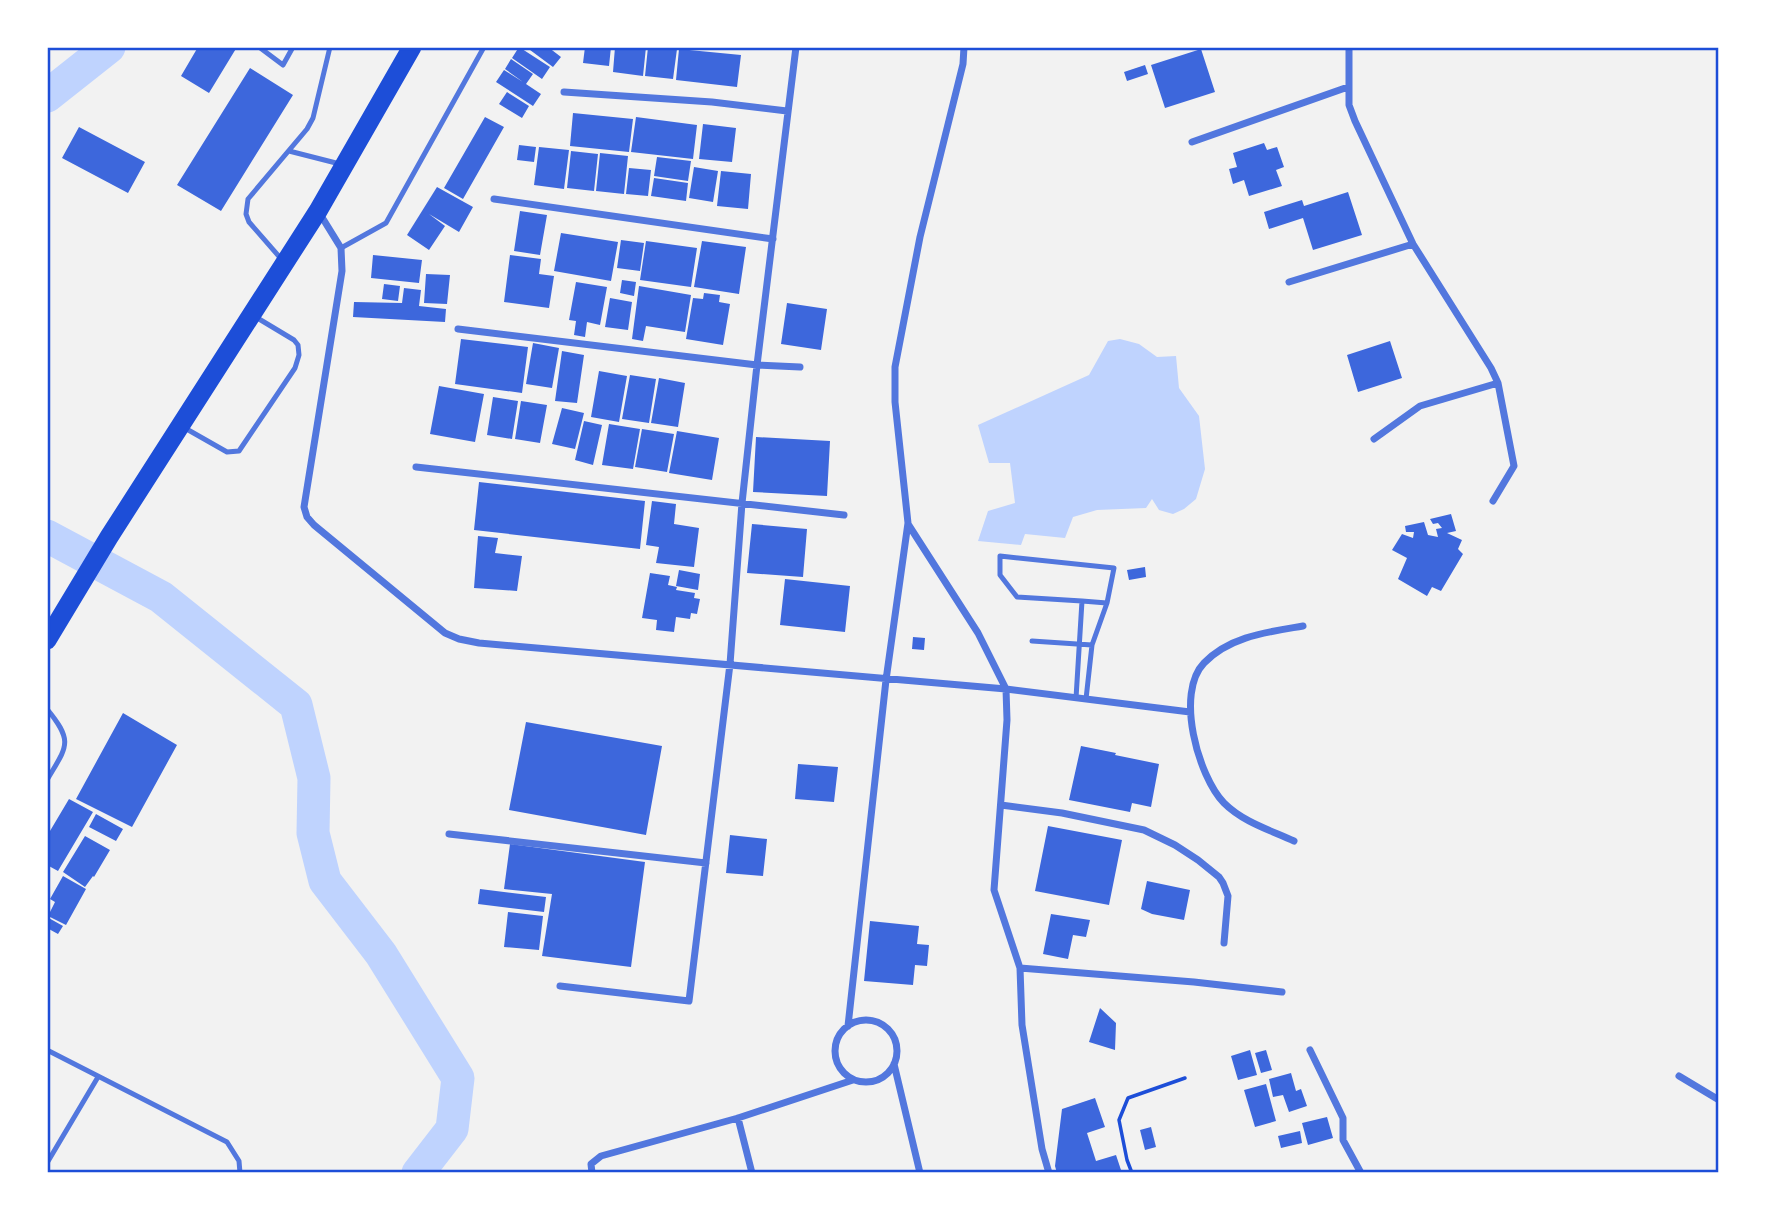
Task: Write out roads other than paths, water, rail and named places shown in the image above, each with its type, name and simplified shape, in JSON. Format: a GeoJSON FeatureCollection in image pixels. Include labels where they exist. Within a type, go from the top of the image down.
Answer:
{"type":"FeatureCollection","features":[{"type":"Feature","properties":{"kind":"highway"},"geometry":{"type":"LineString","coordinates":[[47,640],[109,537],[318,211],[412,47]]}},
{"type":"Feature","properties":{"kind":"street"},"geometry":{"type":"LineString","coordinates":[[560,986],[689,1001],[730,664],[741,503],[796,47]]}},
{"type":"Feature","properties":{"kind":"street"},"geometry":{"type":"LineString","coordinates":[[848,1026],[886,680],[908,523],[895,402],[895,367],[920,237],[963,64],[964,47]]}},
{"type":"Feature","properties":{"kind":"street"},"geometry":{"type":"LineString","coordinates":[[1349,47],[1349,105],[1355,121],[1413,244],[1498,383],[1514,466],[1493,501]]}},
{"type":"Feature","properties":{"kind":"street"},"geometry":{"type":"LineString","coordinates":[[1192,142],[1348,87]]}},
{"type":"Feature","properties":{"kind":"street"},"geometry":{"type":"LineString","coordinates":[[564,92],[712,102],[787,111]]}},
{"type":"Feature","properties":{"kind":"street"},"geometry":{"type":"LineString","coordinates":[[494,199],[773,239]]}},
{"type":"Feature","properties":{"kind":"street"},"geometry":{"type":"LineString","coordinates":[[318,211],[341,248],[342,271],[304,507],[307,517],[445,633],[479,643],[1006,689],[1190,712]]}},
{"type":"Feature","properties":{"kind":"street"},"geometry":{"type":"LineString","coordinates":[[1289,282],[1413,244]]}},
{"type":"Feature","properties":{"kind":"street"},"geometry":{"type":"LineString","coordinates":[[458,329],[757,365],[800,367]]}},
{"type":"Feature","properties":{"kind":"street"},"geometry":{"type":"LineString","coordinates":[[1374,439],[1420,406],[1498,383]]}},
{"type":"Feature","properties":{"kind":"street"},"geometry":{"type":"LineString","coordinates":[[416,467],[844,514]]}},
{"type":"Feature","properties":{"kind":"street"},"geometry":{"type":"LineString","coordinates":[[908,523],[978,633],[1006,689],[994,890],[1020,968],[1022,1026],[1042,1149],[1049,1173]]}},
{"type":"Feature","properties":{"kind":"street"},"geometry":{"type":"LineString","coordinates":[[1294,842],[1242,818],[1223,802],[1211,785],[1203,765],[1193,735],[1190,712],[1193,688],[1203,664],[1225,648],[1253,635],[1303,626]]}},
{"type":"Feature","properties":{"kind":"street"},"geometry":{"type":"LineString","coordinates":[[1001,805],[1062,813],[1144,830],[1184,851],[1219,877],[1225,889],[1228,897],[1224,943]]}},
{"type":"Feature","properties":{"kind":"street"},"geometry":{"type":"LineString","coordinates":[[449,834],[706,863]]}},
{"type":"Feature","properties":{"kind":"street"},"geometry":{"type":"LineString","coordinates":[[1020,968],[1282,992]]}},
{"type":"Feature","properties":{"kind":"street"},"geometry":{"type":"LineString","coordinates":[[894,1064],[887,1074],[877,1081],[865,1083],[853,1080],[838,1065],[836,1044],[848,1026],[867,1020],[887,1028],[897,1045],[894,1064],[920,1173]]}},
{"type":"Feature","properties":{"kind":"street"},"geometry":{"type":"LineString","coordinates":[[1310,1049],[1343,1118],[1343,1140],[1361,1173]]}},
{"type":"Feature","properties":{"kind":"street"},"geometry":{"type":"LineString","coordinates":[[1679,1076],[1719,1100]]}},
{"type":"Feature","properties":{"kind":"street"},"geometry":{"type":"LineString","coordinates":[[592,1173],[591,1164],[601,1156],[738,1118],[853,1080]]}},
{"type":"Feature","properties":{"kind":"street"},"geometry":{"type":"LineString","coordinates":[[738,1118],[752,1173]]}},
{"type":"Feature","properties":{"kind":"lane"},"geometry":{"type":"LineString","coordinates":[[260,47],[283,65],[293,47]]}},
{"type":"Feature","properties":{"kind":"lane"},"geometry":{"type":"LineString","coordinates":[[284,263],[248,222],[248,199],[313,118],[330,47]]}},
{"type":"Feature","properties":{"kind":"lane"},"geometry":{"type":"LineString","coordinates":[[341,248],[386,223],[484,47]]}},
{"type":"Feature","properties":{"kind":"lane"},"geometry":{"type":"LineString","coordinates":[[289,151],[344,165]]}},
{"type":"Feature","properties":{"kind":"lane"},"geometry":{"type":"LineString","coordinates":[[180,425],[227,452],[239,451],[295,368],[299,349],[294,340],[252,315]]}},
{"type":"Feature","properties":{"kind":"lane"},"geometry":{"type":"LineString","coordinates":[[1086,699],[1092,645],[1107,603],[1114,568],[1000,555],[1000,575],[1017,597],[1107,603]]}},
{"type":"Feature","properties":{"kind":"lane"},"geometry":{"type":"LineString","coordinates":[[1076,698],[1082,601]]}},
{"type":"Feature","properties":{"kind":"lane"},"geometry":{"type":"LineString","coordinates":[[1032,641],[1092,645]]}},
{"type":"Feature","properties":{"kind":"lane"},"geometry":{"type":"LineString","coordinates":[[47,709],[63,727],[65,750],[47,780]]}},
{"type":"Feature","properties":{"kind":"lane"},"geometry":{"type":"LineString","coordinates":[[47,1051],[227,1142],[239,1161],[240,1173]]}},
{"type":"Feature","properties":{"kind":"lane"},"geometry":{"type":"LineString","coordinates":[[47,1163],[98,1077]]}},
{"type":"Feature","properties":{"kind":"water"},"geometry":{"type":"Polygon","coordinates":[[[1120,339],[1139,344],[1157,357],[1176,356],[1179,388],[1199,416],[1205,469],[1196,499],[1173,514],[1159,510],[1152,499],[1146,508],[1097,510],[1073,517],[1065,538],[1025,534],[1021,545],[978,541],[988,511],[1015,503],[1010,463],[989,463],[978,425],[1089,375],[1108,341],[1120,339]]]}},
{"type":"Feature","properties":{"kind":"waterway"},"geometry":{"type":"LineString","coordinates":[[47,96],[109,47]]}},
{"type":"Feature","properties":{"kind":"waterway"},"geometry":{"type":"LineString","coordinates":[[47,536],[161,597],[296,705],[314,778],[313,833],[325,881],[381,954],[458,1078],[452,1129],[418,1173]]}}]}
